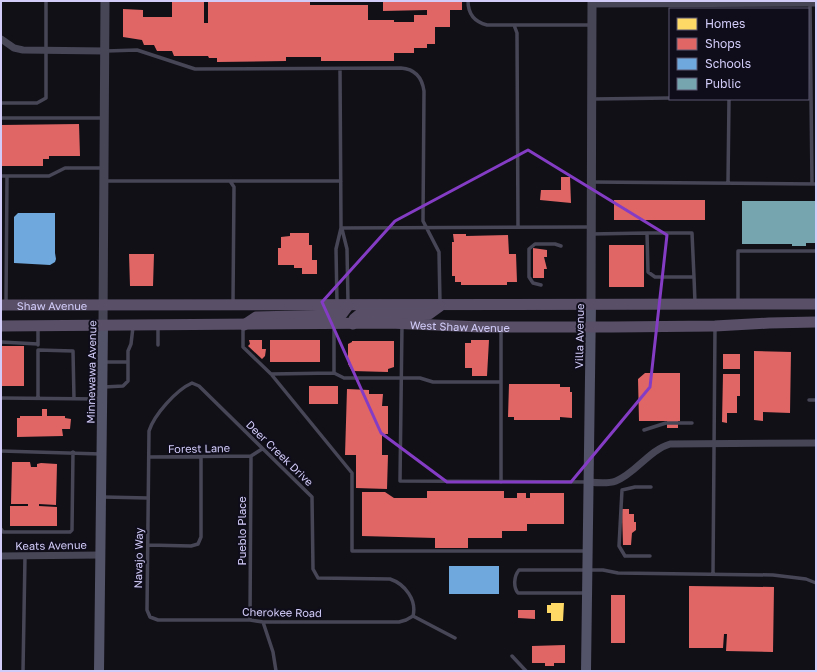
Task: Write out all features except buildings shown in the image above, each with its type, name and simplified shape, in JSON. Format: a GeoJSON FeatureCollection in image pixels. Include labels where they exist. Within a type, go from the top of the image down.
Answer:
{"type":"FeatureCollection","features":[{"type":"Feature","properties":{"kind":"main road","name":"Villa Avenue"},"geometry":{"type":"LineString","coordinates":[[586,671],[591,304]]}},
{"type":"Feature","properties":{"kind":"main road","name":"West Shaw Avenue"},"geometry":{"type":"LineString","coordinates":[[104,305],[440,306],[816,304]]}},
{"type":"Feature","properties":{"kind":"main road","name":"Shaw Avenue"},"geometry":{"type":"LineString","coordinates":[[4,305],[104,305]]}},
{"type":"Feature","properties":{"kind":"main road"},"geometry":{"type":"LineString","coordinates":[[243,325],[256,317],[338,315],[342,314],[342,306]]}},
{"type":"Feature","properties":{"kind":"main road"},"geometry":{"type":"LineString","coordinates":[[353,324],[354,319],[360,314],[429,314],[440,306]]}},
{"type":"Feature","properties":{"kind":"main road","name":"West Shaw Avenue"},"geometry":{"type":"LineString","coordinates":[[103,326],[402,324],[501,327],[590,327],[715,326],[816,322]]}},
{"type":"Feature","properties":{"kind":"main road","name":"Shaw Avenue"},"geometry":{"type":"LineString","coordinates":[[1,326],[103,326]]}},
{"type":"Feature","properties":{"kind":"main road","name":"Minnewawa Avenue"},"geometry":{"type":"LineString","coordinates":[[99,671],[103,326]]}},
{"type":"Feature","properties":{"kind":"street","name":"Minnewawa Avenue"},"geometry":{"type":"LineString","coordinates":[[103,326],[105,1]]}},
{"type":"Feature","properties":{"kind":"street"},"geometry":{"type":"LineString","coordinates":[[592,3],[728,6],[813,3]]}},
{"type":"Feature","properties":{"kind":"street","name":"Villa Avenue"},"geometry":{"type":"LineString","coordinates":[[591,304],[592,3]]}},
{"type":"Feature","properties":{"kind":"street"},"geometry":{"type":"LineString","coordinates":[[1,39],[14,48],[46,51],[105,51]]}},
{"type":"Feature","properties":{"kind":"street"},"geometry":{"type":"LineString","coordinates":[[589,482],[607,483],[618,480],[666,446],[680,443],[816,443]]}},
{"type":"Feature","properties":{"kind":"street","name":"Keats Avenue"},"geometry":{"type":"LineString","coordinates":[[1,556],[101,555]]}},
{"type":"Feature","properties":{"kind":"lane"},"geometry":{"type":"LineString","coordinates":[[1,103],[37,103],[46,98],[46,1]]}},
{"type":"Feature","properties":{"kind":"lane"},"geometry":{"type":"LineString","coordinates":[[468,1],[470,13],[481,24],[592,25]]}},
{"type":"Feature","properties":{"kind":"lane"},"geometry":{"type":"LineString","coordinates":[[592,182],[814,184],[813,3]]}},
{"type":"Feature","properties":{"kind":"lane"},"geometry":{"type":"LineString","coordinates":[[514,25],[516,33],[518,227]]}},
{"type":"Feature","properties":{"kind":"lane"},"geometry":{"type":"LineString","coordinates":[[105,51],[136,50],[195,69],[408,69],[420,78],[424,91],[423,221],[439,252],[440,306]]}},
{"type":"Feature","properties":{"kind":"lane"},"geometry":{"type":"LineString","coordinates":[[340,68],[341,228],[336,249],[342,306]]}},
{"type":"Feature","properties":{"kind":"lane"},"geometry":{"type":"LineString","coordinates":[[592,99],[669,98]]}},
{"type":"Feature","properties":{"kind":"lane"},"geometry":{"type":"LineString","coordinates":[[728,183],[729,100]]}},
{"type":"Feature","properties":{"kind":"lane"},"geometry":{"type":"LineString","coordinates":[[1,118],[105,118]]}},
{"type":"Feature","properties":{"kind":"lane"},"geometry":{"type":"LineString","coordinates":[[1,176],[49,176],[65,168],[104,168]]}},
{"type":"Feature","properties":{"kind":"lane"},"geometry":{"type":"LineString","coordinates":[[4,305],[7,176]]}},
{"type":"Feature","properties":{"kind":"lane"},"geometry":{"type":"LineString","coordinates":[[104,181],[341,181]]}},
{"type":"Feature","properties":{"kind":"lane"},"geometry":{"type":"LineString","coordinates":[[230,181],[234,187],[233,305]]}},
{"type":"Feature","properties":{"kind":"lane"},"geometry":{"type":"LineString","coordinates":[[341,228],[518,227],[647,233],[692,233],[695,304]]}},
{"type":"Feature","properties":{"kind":"lane"},"geometry":{"type":"LineString","coordinates":[[341,228],[347,249],[342,306]]}},
{"type":"Feature","properties":{"kind":"lane"},"geometry":{"type":"LineString","coordinates":[[647,233],[648,272],[655,277],[694,277]]}},
{"type":"Feature","properties":{"kind":"lane"},"geometry":{"type":"LineString","coordinates":[[542,285],[533,283],[529,277],[529,249],[535,244],[555,244],[561,246]]}},
{"type":"Feature","properties":{"kind":"lane"},"geometry":{"type":"LineString","coordinates":[[738,304],[738,251],[816,251]]}},
{"type":"Feature","properties":{"kind":"lane"},"geometry":{"type":"LineString","coordinates":[[334,324],[334,373]]}},
{"type":"Feature","properties":{"kind":"lane"},"geometry":{"type":"LineString","coordinates":[[402,324],[400,482],[589,482]]}},
{"type":"Feature","properties":{"kind":"lane"},"geometry":{"type":"LineString","coordinates":[[243,325],[243,347],[271,374],[352,473],[352,551],[588,551]]}},
{"type":"Feature","properties":{"kind":"lane"},"geometry":{"type":"LineString","coordinates":[[38,326],[38,398]]}},
{"type":"Feature","properties":{"kind":"lane"},"geometry":{"type":"LineString","coordinates":[[102,387],[123,386],[128,381],[128,362],[133,326]]}},
{"type":"Feature","properties":{"kind":"lane"},"geometry":{"type":"LineString","coordinates":[[158,326],[158,345]]}},
{"type":"Feature","properties":{"kind":"lane"},"geometry":{"type":"LineString","coordinates":[[713,574],[715,326]]}},
{"type":"Feature","properties":{"kind":"lane"},"geometry":{"type":"LineString","coordinates":[[501,327],[501,482]]}},
{"type":"Feature","properties":{"kind":"lane"},"geometry":{"type":"LineString","coordinates":[[1,342],[38,344]]}},
{"type":"Feature","properties":{"kind":"lane"},"geometry":{"type":"LineString","coordinates":[[38,350],[73,351],[74,399]]}},
{"type":"Feature","properties":{"kind":"lane"},"geometry":{"type":"LineString","coordinates":[[103,362],[128,362]]}},
{"type":"Feature","properties":{"kind":"lane"},"geometry":{"type":"LineString","coordinates":[[271,374],[334,373],[344,378],[420,378],[433,382],[501,382]]}},
{"type":"Feature","properties":{"kind":"lane","name":"Deer Creek Drive"},"geometry":{"type":"LineString","coordinates":[[192,383],[199,386],[312,497],[313,569],[318,578],[390,579],[396,581],[402,585],[414,603],[412,616]]}},
{"type":"Feature","properties":{"kind":"lane","name":"Navajo Way"},"geometry":{"type":"LineString","coordinates":[[150,617],[147,610],[149,431],[154,419],[183,387],[192,383]]}},
{"type":"Feature","properties":{"kind":"lane"},"geometry":{"type":"LineString","coordinates":[[1,398],[102,399]]}},
{"type":"Feature","properties":{"kind":"lane"},"geometry":{"type":"LineString","coordinates":[[809,400],[816,400]]}},
{"type":"Feature","properties":{"kind":"lane"},"geometry":{"type":"LineString","coordinates":[[644,430],[666,423],[692,423]]}},
{"type":"Feature","properties":{"kind":"lane"},"geometry":{"type":"LineString","coordinates":[[251,456],[262,449]]}},
{"type":"Feature","properties":{"kind":"lane"},"geometry":{"type":"LineString","coordinates":[[1,451],[102,454]]}},
{"type":"Feature","properties":{"kind":"lane"},"geometry":{"type":"LineString","coordinates":[[1,529],[3,532],[70,532],[72,530],[73,452]]}},
{"type":"Feature","properties":{"kind":"lane","name":"Forest Lane"},"geometry":{"type":"LineString","coordinates":[[148,457],[251,456]]}},
{"type":"Feature","properties":{"kind":"lane","name":"Pueblo Place"},"geometry":{"type":"LineString","coordinates":[[250,620],[251,456]]}},
{"type":"Feature","properties":{"kind":"lane"},"geometry":{"type":"LineString","coordinates":[[148,545],[191,546],[198,544],[201,537],[201,457]]}},
{"type":"Feature","properties":{"kind":"lane"},"geometry":{"type":"LineString","coordinates":[[650,556],[625,556],[619,546],[622,490],[635,487],[651,487]]}},
{"type":"Feature","properties":{"kind":"lane"},"geometry":{"type":"LineString","coordinates":[[102,497],[148,498]]}},
{"type":"Feature","properties":{"kind":"lane"},"geometry":{"type":"LineString","coordinates":[[23,671],[25,556]]}},
{"type":"Feature","properties":{"kind":"lane"},"geometry":{"type":"LineString","coordinates":[[587,593],[518,593],[515,589],[516,574],[519,570],[588,570],[618,573],[773,575],[816,583]]}},
{"type":"Feature","properties":{"kind":"lane"},"geometry":{"type":"LineString","coordinates":[[412,616],[455,638]]}},
{"type":"Feature","properties":{"kind":"lane","name":"Cherokee Road"},"geometry":{"type":"LineString","coordinates":[[150,617],[158,620],[399,622],[412,616]]}},
{"type":"Feature","properties":{"kind":"lane"},"geometry":{"type":"LineString","coordinates":[[263,622],[273,652],[276,671]]}},
{"type":"Feature","properties":{"kind":"lane"},"geometry":{"type":"LineString","coordinates":[[512,656],[526,671]]}},
{"type":"Feature","properties":{"kind":"highlighted area"},"geometry":{"type":"Polygon","coordinates":[[[528,150],[667,235],[650,387],[571,482],[447,482],[381,433],[322,302],[395,221],[528,150]]]}}]}
